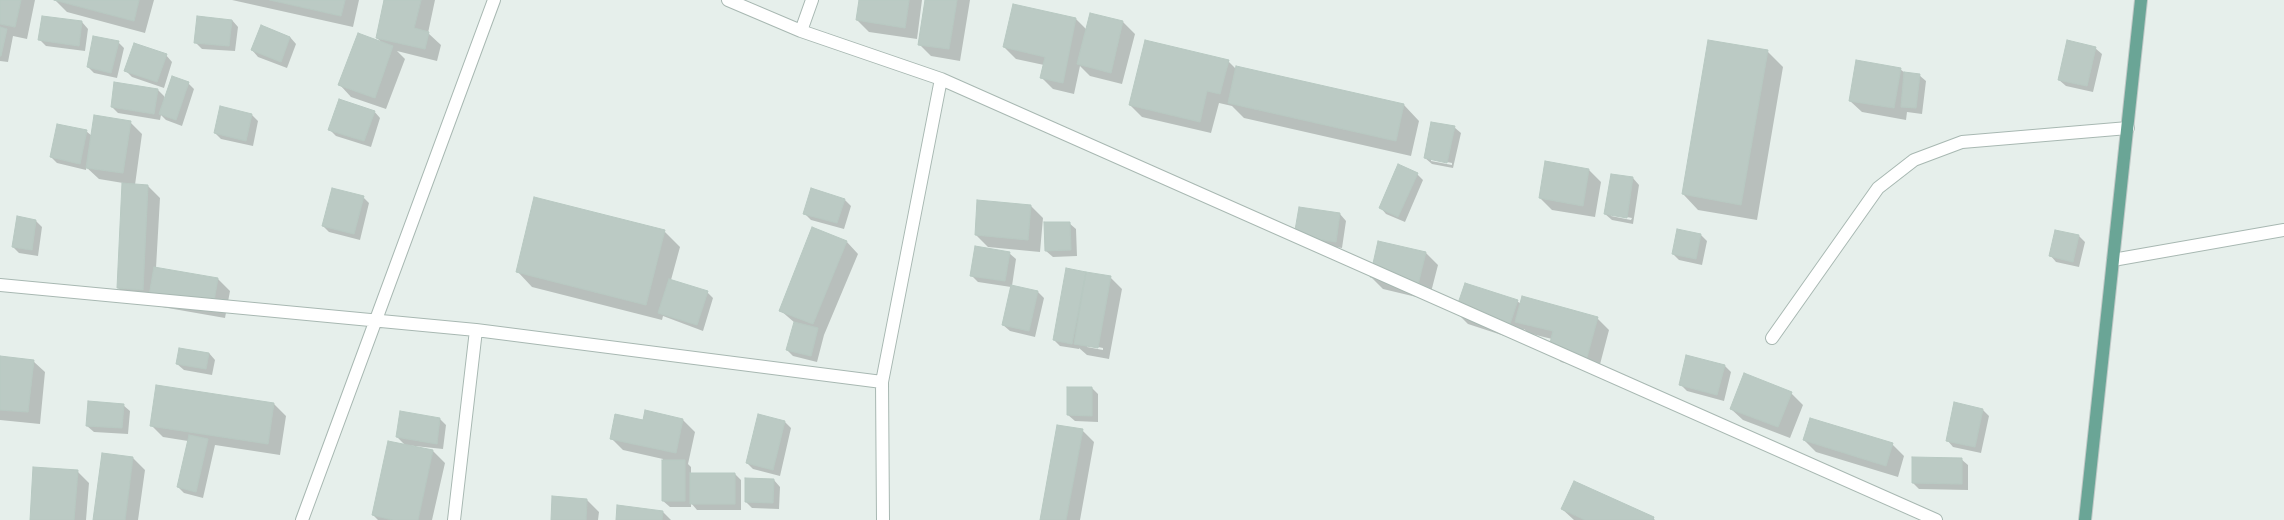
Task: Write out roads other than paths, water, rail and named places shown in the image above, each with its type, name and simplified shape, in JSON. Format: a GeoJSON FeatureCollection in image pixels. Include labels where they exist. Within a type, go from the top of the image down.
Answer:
{"type":"FeatureCollection","features":[{"type":"Feature","properties":{"kind":"main road"},"geometry":{"type":"LineString","coordinates":[[2085,520],[2141,0]]}},
{"type":"Feature","properties":{"kind":"street"},"geometry":{"type":"LineString","coordinates":[[302,520],[494,0]]}},
{"type":"Feature","properties":{"kind":"street"},"geometry":{"type":"LineString","coordinates":[[728,0],[801,31],[941,80],[1936,520]]}},
{"type":"Feature","properties":{"kind":"street"},"geometry":{"type":"LineString","coordinates":[[801,31],[812,0]]}},
{"type":"Feature","properties":{"kind":"street"},"geometry":{"type":"LineString","coordinates":[[883,520],[882,382],[941,80]]}},
{"type":"Feature","properties":{"kind":"street"},"geometry":{"type":"LineString","coordinates":[[1772,338],[1878,188],[1914,160],[1962,142],[2128,128]]}},
{"type":"Feature","properties":{"kind":"street"},"geometry":{"type":"LineString","coordinates":[[2113,260],[2284,230]]}},
{"type":"Feature","properties":{"kind":"street"},"geometry":{"type":"LineString","coordinates":[[0,285],[375,322],[476,330],[882,382]]}},
{"type":"Feature","properties":{"kind":"street"},"geometry":{"type":"LineString","coordinates":[[454,520],[476,330]]}}]}
